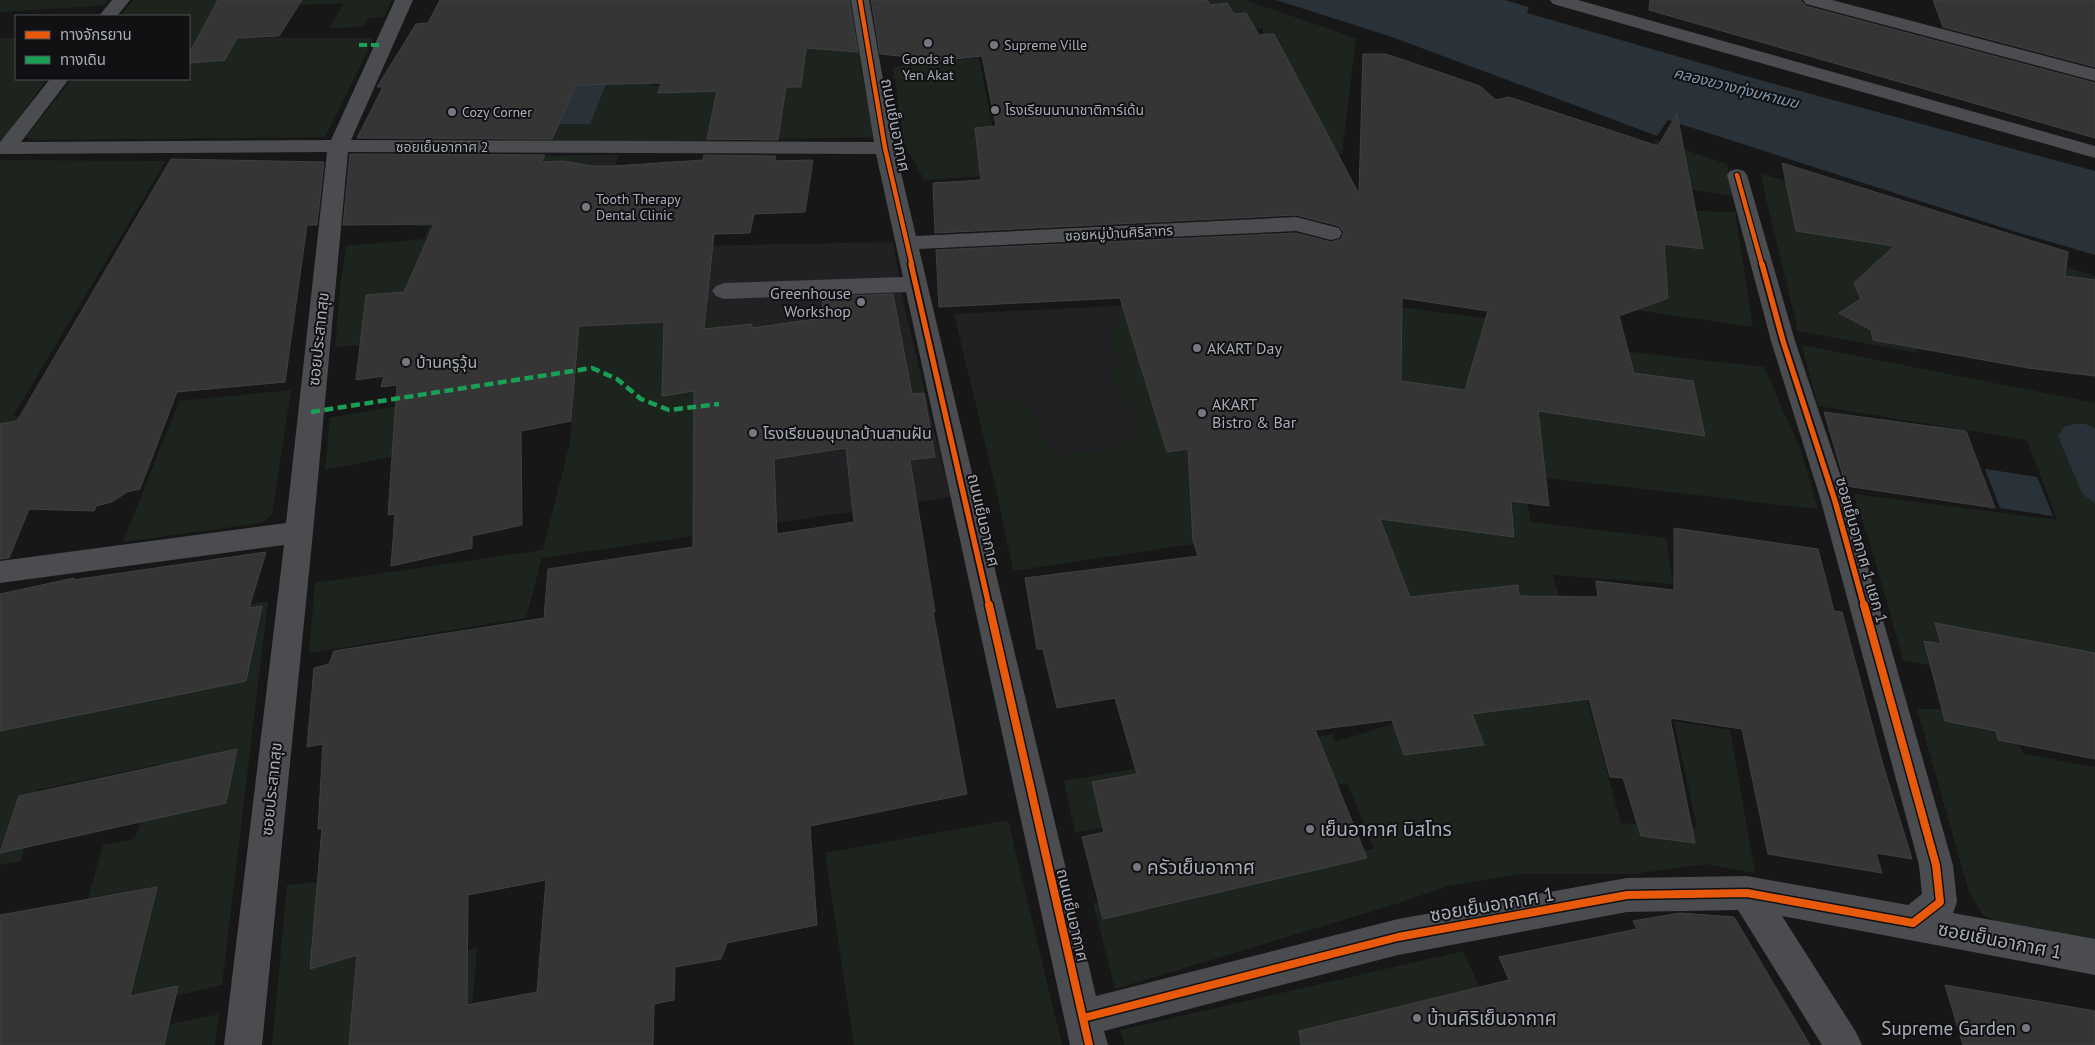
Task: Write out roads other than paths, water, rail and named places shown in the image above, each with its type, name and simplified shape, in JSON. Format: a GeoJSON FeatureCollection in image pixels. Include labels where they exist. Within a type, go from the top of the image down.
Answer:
{"type":"FeatureCollection","features":[{"type":"Feature","properties":{"kind":"street"},"geometry":{"type":"LineString","coordinates":[[109,15],[121,0]]}},
{"type":"Feature","properties":{"kind":"street","name":"ซอยประสาทสุข"},"geometry":{"type":"LineString","coordinates":[[243,1045],[299,532],[338,146],[404,0]]}},
{"type":"Feature","properties":{"kind":"street","name":"ถนนเย็นอากาศ"},"geometry":{"type":"LineString","coordinates":[[860,0],[885,148],[1086,1032]]}},
{"type":"Feature","properties":{"kind":"street"},"geometry":{"type":"LineString","coordinates":[[1559,0],[2095,152]]}},
{"type":"Feature","properties":{"kind":"street"},"geometry":{"type":"LineString","coordinates":[[1812,0],[2095,75]]}},
{"type":"Feature","properties":{"kind":"street"},"geometry":{"type":"LineString","coordinates":[[3,148],[59,80]]}},
{"type":"Feature","properties":{"kind":"street","name":"ซอยเย็นอากาศ 2"},"geometry":{"type":"LineString","coordinates":[[3,148],[338,146],[885,148]]}},
{"type":"Feature","properties":{"kind":"street","name":"ซอยเย็นอากาศ 1 แยก 1"},"geometry":{"type":"LineString","coordinates":[[1737,175],[1783,341],[1835,501],[1936,865],[1940,902],[1913,923]]}},
{"type":"Feature","properties":{"kind":"street","name":"ซอยหมู่บ้านศิริสาทร"},"geometry":{"type":"LineString","coordinates":[[907,244],[1296,224],[1331,233]]}},
{"type":"Feature","properties":{"kind":"street"},"geometry":{"type":"LineString","coordinates":[[724,291],[916,284]]}},
{"type":"Feature","properties":{"kind":"street"},"geometry":{"type":"LineString","coordinates":[[0,572],[299,532]]}},
{"type":"Feature","properties":{"kind":"street"},"geometry":{"type":"LineString","coordinates":[[1748,893],[1842,1045]]}},
{"type":"Feature","properties":{"kind":"street","name":"ซอยเย็นอากาศ 1"},"geometry":{"type":"LineString","coordinates":[[1086,1032],[1398,937],[1627,895],[1748,893],[2095,958]]}},
{"type":"Feature","properties":{"kind":"water","name":"คลองขวางทุ่งมหาเมฆ"},"geometry":{"type":"Polygon","coordinates":[[[1276,0],[1505,0],[1529,7],[1527,13],[1749,77],[2095,171],[2095,255],[2010,230],[1668,120],[1657,136],[1392,37],[1276,0]]]}},
{"type":"Feature","properties":{"kind":"water"},"geometry":{"type":"Polygon","coordinates":[[[606,84],[590,124],[559,124],[576,85],[606,84]]]}},
{"type":"Feature","properties":{"kind":"water"},"geometry":{"type":"Polygon","coordinates":[[[2074,424],[2085,424],[2095,428],[2095,504],[2082,493],[2058,436],[2064,427],[2074,424]]]}},
{"type":"Feature","properties":{"kind":"water"},"geometry":{"type":"Polygon","coordinates":[[[1985,469],[2037,477],[2053,516],[2000,508],[1985,469]]]}},
{"type":"Feature","properties":{"kind":"place","name":"Goods at Yen Akat"},"geometry":{"type":"Point","coordinates":[928,43]}},
{"type":"Feature","properties":{"kind":"place","name":"Supreme Ville"},"geometry":{"type":"Point","coordinates":[994,45]}},
{"type":"Feature","properties":{"kind":"place","name":"โรงเรียนนานาชาติการ์เด้น"},"geometry":{"type":"Point","coordinates":[995,110]}},
{"type":"Feature","properties":{"kind":"place","name":"Cozy Corner"},"geometry":{"type":"Point","coordinates":[452,112]}},
{"type":"Feature","properties":{"kind":"place","name":"Tooth Therapy Dental Clinic"},"geometry":{"type":"Point","coordinates":[586,207]}},
{"type":"Feature","properties":{"kind":"place","name":"Greenhouse Workshop"},"geometry":{"type":"Point","coordinates":[861,302]}},
{"type":"Feature","properties":{"kind":"place","name":"AKART Day"},"geometry":{"type":"Point","coordinates":[1197,348]}},
{"type":"Feature","properties":{"kind":"place","name":"บ้านครูวุ้น"},"geometry":{"type":"Point","coordinates":[406,362]}},
{"type":"Feature","properties":{"kind":"place","name":"AKART Bistro & Bar"},"geometry":{"type":"Point","coordinates":[1202,413]}},
{"type":"Feature","properties":{"kind":"place","name":"โรงเรียนอนุบาลบ้านสานฝัน"},"geometry":{"type":"Point","coordinates":[753,433]}},
{"type":"Feature","properties":{"kind":"place","name":"เย็นอากาศ บิสโทร"},"geometry":{"type":"Point","coordinates":[1310,829]}},
{"type":"Feature","properties":{"kind":"place","name":"ครัวเย็นอากาศ"},"geometry":{"type":"Point","coordinates":[1137,867]}},
{"type":"Feature","properties":{"kind":"place","name":"บ้านศิริเย็นอากาศ"},"geometry":{"type":"Point","coordinates":[1417,1018]}},
{"type":"Feature","properties":{"kind":"place","name":"Supreme Garden"},"geometry":{"type":"Point","coordinates":[2026,1028]}}]}
